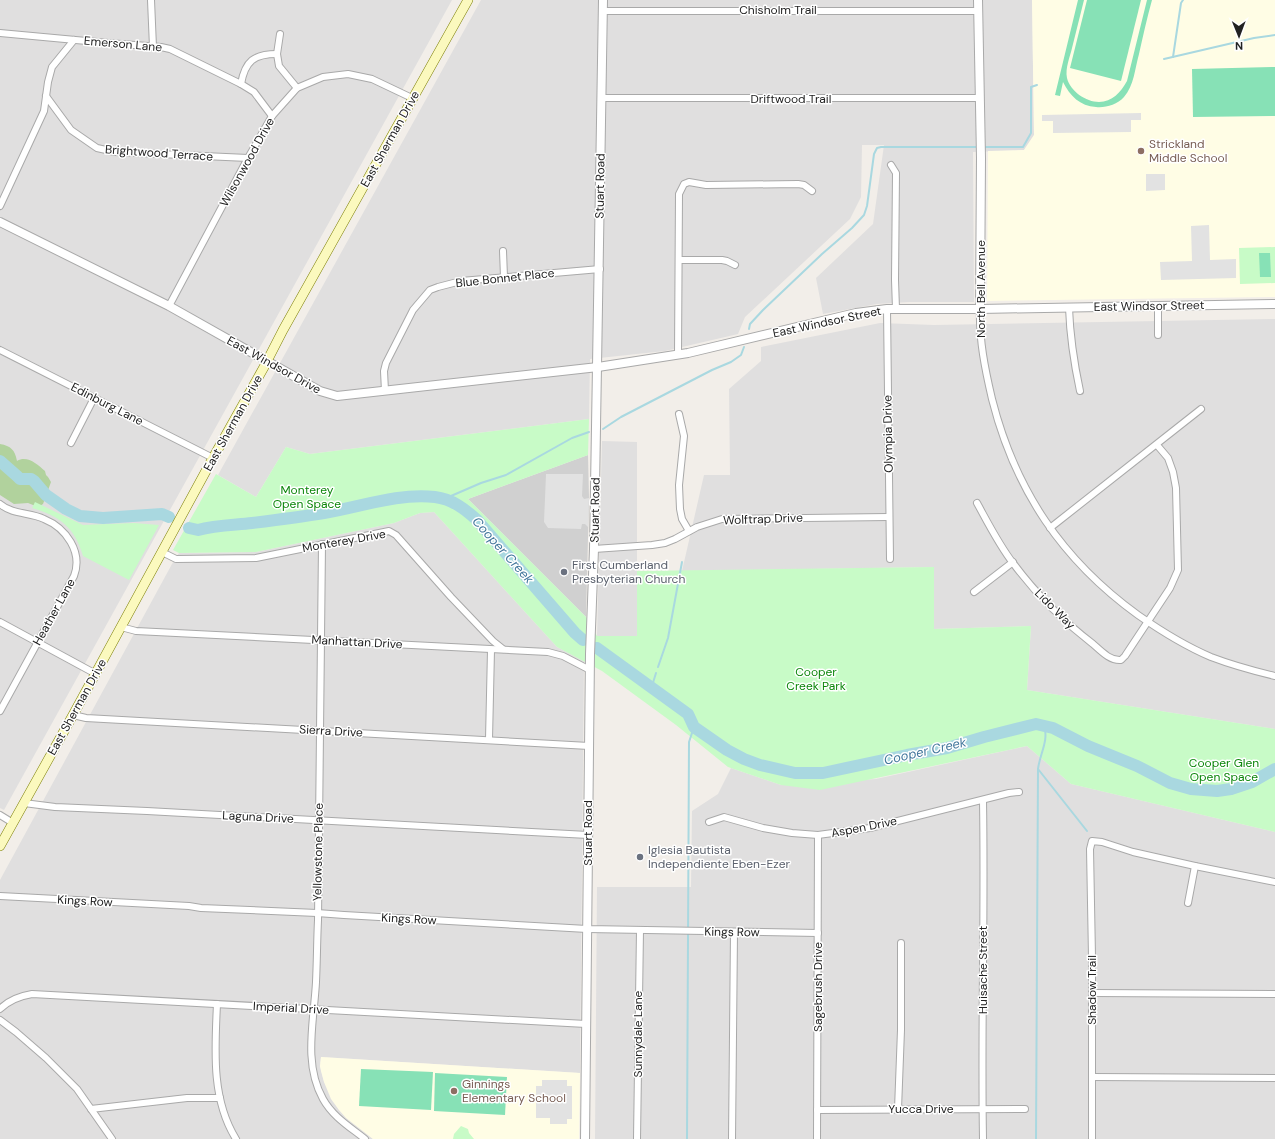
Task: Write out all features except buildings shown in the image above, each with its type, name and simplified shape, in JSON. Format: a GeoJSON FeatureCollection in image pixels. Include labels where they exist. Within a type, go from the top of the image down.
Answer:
{"type":"FeatureCollection","features":[{"type":"Feature","properties":{"kind":"main road","name":"East Sherman Drive"},"geometry":{"type":"LineString","coordinates":[[0,846],[96,674],[120,627],[267,362],[283,330],[468,0]]}},
{"type":"Feature","properties":{"kind":"street"},"geometry":{"type":"LineString","coordinates":[[151,0],[153,47]]}},
{"type":"Feature","properties":{"kind":"street","name":"Stuart Road"},"geometry":{"type":"LineString","coordinates":[[585,1139],[590,670],[600,269],[603,0]]}},
{"type":"Feature","properties":{"kind":"street","name":"North Bell Avenue"},"geometry":{"type":"LineString","coordinates":[[978,0],[981,157],[980,340],[987,376],[1006,446],[1028,494],[1058,540],[1091,575],[1118,599],[1168,635],[1212,657],[1275,676]]}},
{"type":"Feature","properties":{"kind":"street","name":"Chisholm Trail"},"geometry":{"type":"LineString","coordinates":[[603,11],[978,11]]}},
{"type":"Feature","properties":{"kind":"street","name":"Emerson Lane"},"geometry":{"type":"LineString","coordinates":[[0,33],[161,47],[178,52],[254,92],[272,116]]}},
{"type":"Feature","properties":{"kind":"street"},"geometry":{"type":"LineString","coordinates":[[280,34],[277,54],[279,66],[298,88]]}},
{"type":"Feature","properties":{"kind":"street"},"geometry":{"type":"LineString","coordinates":[[0,206],[44,111],[48,82],[52,67],[74,40]]}},
{"type":"Feature","properties":{"kind":"street"},"geometry":{"type":"LineString","coordinates":[[241,84],[243,73],[253,58],[267,54],[277,54]]}},
{"type":"Feature","properties":{"kind":"street","name":"Wilsonwood Drive"},"geometry":{"type":"LineString","coordinates":[[169,306],[272,116],[298,88],[323,77],[348,74],[372,79],[412,98]]}},
{"type":"Feature","properties":{"kind":"street","name":"Brightwood Terrace"},"geometry":{"type":"LineString","coordinates":[[46,96],[70,130],[97,148],[115,152],[248,158]]}},
{"type":"Feature","properties":{"kind":"street","name":"Driftwood Trail"},"geometry":{"type":"LineString","coordinates":[[602,98],[980,98]]}},
{"type":"Feature","properties":{"kind":"street"},"geometry":{"type":"LineString","coordinates":[[891,165],[896,173],[896,309]]}},
{"type":"Feature","properties":{"kind":"street"},"geometry":{"type":"LineString","coordinates":[[678,355],[679,194],[684,184],[689,182],[706,185],[798,184],[804,185],[812,191]]}},
{"type":"Feature","properties":{"kind":"street","name":"East Windsor Drive"},"geometry":{"type":"LineString","coordinates":[[0,222],[169,306],[320,391],[337,396],[598,367]]}},
{"type":"Feature","properties":{"kind":"street"},"geometry":{"type":"LineString","coordinates":[[503,251],[504,277]]}},
{"type":"Feature","properties":{"kind":"street"},"geometry":{"type":"LineString","coordinates":[[679,260],[722,260],[735,265]]}},
{"type":"Feature","properties":{"kind":"street","name":"Blue Bonnet Place"},"geometry":{"type":"LineString","coordinates":[[385,391],[384,371],[386,363],[413,310],[430,290],[462,281],[600,269]]}},
{"type":"Feature","properties":{"kind":"street","name":"East Windsor Street"},"geometry":{"type":"LineString","coordinates":[[598,367],[678,355],[856,313],[887,309],[1069,308],[1275,304]]}},
{"type":"Feature","properties":{"kind":"street"},"geometry":{"type":"LineString","coordinates":[[1158,306],[1158,335]]}},
{"type":"Feature","properties":{"kind":"street"},"geometry":{"type":"LineString","coordinates":[[1069,308],[1070,339],[1073,362],[1080,391]]}},
{"type":"Feature","properties":{"kind":"street","name":"Olympia Drive"},"geometry":{"type":"LineString","coordinates":[[887,309],[890,559]]}},
{"type":"Feature","properties":{"kind":"street","name":"Edinburg Lane"},"geometry":{"type":"LineString","coordinates":[[0,350],[196,448],[213,458]]}},
{"type":"Feature","properties":{"kind":"street"},"geometry":{"type":"LineString","coordinates":[[71,443],[94,398]]}},
{"type":"Feature","properties":{"kind":"street"},"geometry":{"type":"LineString","coordinates":[[1050,528],[1201,409]]}},
{"type":"Feature","properties":{"kind":"street"},"geometry":{"type":"LineString","coordinates":[[679,414],[684,436],[679,485],[680,509],[682,519],[689,531]]}},
{"type":"Feature","properties":{"kind":"street"},"geometry":{"type":"LineString","coordinates":[[1148,622],[1170,588],[1178,570],[1176,488],[1173,472],[1168,458],[1156,445]]}},
{"type":"Feature","properties":{"kind":"street","name":"Lido Way"},"geometry":{"type":"LineString","coordinates":[[977,503],[1012,562],[1046,603],[1082,636],[1114,661],[1121,660],[1125,656],[1148,622]]}},
{"type":"Feature","properties":{"kind":"street","name":"Heather Lane"},"geometry":{"type":"LineString","coordinates":[[0,504],[18,512],[44,518],[59,527],[74,548],[77,562],[76,569],[0,711]]}},
{"type":"Feature","properties":{"kind":"street","name":"Wolftrap Drive"},"geometry":{"type":"LineString","coordinates":[[594,549],[665,543],[708,522],[722,519],[889,517]]}},
{"type":"Feature","properties":{"kind":"street","name":"Monterey Drive"},"geometry":{"type":"LineString","coordinates":[[162,552],[176,559],[256,558],[389,531],[396,535],[456,602],[493,641],[503,649]]}},
{"type":"Feature","properties":{"kind":"street","name":"Yellowstone Place"},"geometry":{"type":"LineString","coordinates":[[322,544],[316,981],[311,1046],[312,1066],[316,1082],[323,1099],[331,1110],[365,1139]]}},
{"type":"Feature","properties":{"kind":"street"},"geometry":{"type":"LineString","coordinates":[[974,592],[1012,562]]}},
{"type":"Feature","properties":{"kind":"street"},"geometry":{"type":"LineString","coordinates":[[0,622],[96,674]]}},
{"type":"Feature","properties":{"kind":"street","name":"Manhattan Drive"},"geometry":{"type":"LineString","coordinates":[[120,627],[136,631],[548,652],[563,656],[590,670]]}},
{"type":"Feature","properties":{"kind":"street"},"geometry":{"type":"LineString","coordinates":[[489,739],[491,650]]}},
{"type":"Feature","properties":{"kind":"street","name":"Sierra Drive"},"geometry":{"type":"LineString","coordinates":[[73,715],[86,718],[489,739],[589,746]]}},
{"type":"Feature","properties":{"kind":"street","name":"Aspen Drive"},"geometry":{"type":"LineString","coordinates":[[709,822],[724,817],[763,828],[792,833],[818,835],[870,828],[1019,792]]}},
{"type":"Feature","properties":{"kind":"street","name":"Huisache Street"},"geometry":{"type":"LineString","coordinates":[[983,800],[983,1139]]}},
{"type":"Feature","properties":{"kind":"street","name":"Laguna Drive"},"geometry":{"type":"LineString","coordinates":[[24,803],[55,807],[588,835]]}},
{"type":"Feature","properties":{"kind":"street"},"geometry":{"type":"LineString","coordinates":[[0,815],[13,823]]}},
{"type":"Feature","properties":{"kind":"street","name":"Sagebrush Drive"},"geometry":{"type":"LineString","coordinates":[[817,1139],[818,835]]}},
{"type":"Feature","properties":{"kind":"street","name":"Shadow Trail"},"geometry":{"type":"LineString","coordinates":[[1092,1139],[1090,849],[1092,841],[1102,842],[1133,852],[1195,866]]}},
{"type":"Feature","properties":{"kind":"street"},"geometry":{"type":"LineString","coordinates":[[1188,903],[1195,866],[1275,882]]}},
{"type":"Feature","properties":{"kind":"street","name":"Kings Row"},"geometry":{"type":"LineString","coordinates":[[0,896],[189,906],[201,908],[317,912],[344,916],[587,929],[818,933]]}},
{"type":"Feature","properties":{"kind":"street","name":"Sunnydale Lane"},"geometry":{"type":"LineString","coordinates":[[638,1139],[640,930]]}},
{"type":"Feature","properties":{"kind":"street"},"geometry":{"type":"LineString","coordinates":[[732,1139],[734,932]]}},
{"type":"Feature","properties":{"kind":"street"},"geometry":{"type":"LineString","coordinates":[[898,1109],[901,943]]}},
{"type":"Feature","properties":{"kind":"street"},"geometry":{"type":"LineString","coordinates":[[1092,993],[1275,994]]}},
{"type":"Feature","properties":{"kind":"street","name":"Imperial Drive"},"geometry":{"type":"LineString","coordinates":[[0,1009],[6,1003],[23,995],[32,994],[586,1024]]}},
{"type":"Feature","properties":{"kind":"street"},"geometry":{"type":"LineString","coordinates":[[217,1004],[216,1072],[220,1098],[226,1118],[236,1139]]}},
{"type":"Feature","properties":{"kind":"street"},"geometry":{"type":"LineString","coordinates":[[0,1020],[46,1058],[77,1090],[112,1139]]}},
{"type":"Feature","properties":{"kind":"street"},"geometry":{"type":"LineString","coordinates":[[1092,1077],[1275,1078]]}},
{"type":"Feature","properties":{"kind":"street"},"geometry":{"type":"LineString","coordinates":[[91,1109],[188,1098],[220,1098]]}},
{"type":"Feature","properties":{"kind":"street","name":"Yucca Drive"},"geometry":{"type":"LineString","coordinates":[[818,1110],[1025,1109]]}},
{"type":"Feature","properties":{"kind":"shaded area"},"geometry":{"type":"Polygon","coordinates":[[[0,0],[452,0],[4,810],[0,808],[0,0]]]}},
{"type":"Feature","properties":{"kind":"shaded area"},"geometry":{"type":"Polygon","coordinates":[[[481,0],[1032,0],[1034,135],[1024,150],[973,152],[974,302],[909,302],[877,304],[823,314],[816,278],[873,224],[884,145],[862,145],[861,197],[850,219],[745,317],[738,334],[665,351],[590,359],[589,419],[310,454],[286,447],[256,497],[218,475],[481,0]]]}},
{"type":"Feature","properties":{"kind":"shaded area","name":"Strickland Middle School"},"geometry":{"type":"Polygon","coordinates":[[[1032,0],[1275,0],[1275,297],[987,301],[988,151],[1024,150],[1034,135],[1032,0]]]}},
{"type":"Feature","properties":{"kind":"shaded area"},"geometry":{"type":"Polygon","coordinates":[[[1141,113],[1141,120],[1131,120],[1131,132],[1053,133],[1053,121],[1042,121],[1042,115],[1141,113]]]}},
{"type":"Feature","properties":{"kind":"shaded area"},"geometry":{"type":"Polygon","coordinates":[[[1146,174],[1165,174],[1165,190],[1146,191],[1146,174]]]}},
{"type":"Feature","properties":{"kind":"shaded area"},"geometry":{"type":"Polygon","coordinates":[[[1209,225],[1210,260],[1236,259],[1236,278],[1161,280],[1160,262],[1192,261],[1191,226],[1209,225]]]}},
{"type":"Feature","properties":{"kind":"shaded area"},"geometry":{"type":"Polygon","coordinates":[[[1275,319],[1275,729],[1027,690],[1031,626],[934,629],[934,567],[682,571],[704,475],[730,475],[729,389],[761,361],[761,347],[880,323],[934,325],[1275,319]]]}},
{"type":"Feature","properties":{"kind":"shaded area"},"geometry":{"type":"Polygon","coordinates":[[[602,441],[637,442],[637,636],[597,636],[602,441]]]}},
{"type":"Feature","properties":{"kind":"shaded area","name":"First Cumberland Presbyterian Church"},"geometry":{"type":"Polygon","coordinates":[[[588,455],[589,498],[586,617],[468,499],[588,455]]]}},
{"type":"Feature","properties":{"kind":"shaded area"},"geometry":{"type":"Polygon","coordinates":[[[546,474],[583,474],[582,496],[584,499],[589,498],[588,527],[585,524],[582,524],[581,529],[548,528],[544,522],[546,474]]]}},
{"type":"Feature","properties":{"kind":"shaded area"},"geometry":{"type":"Polygon","coordinates":[[[434,512],[557,647],[584,661],[580,1073],[321,1057],[320,1066],[324,1082],[339,1110],[373,1139],[0,1139],[0,880],[179,553],[256,552],[394,523],[420,513],[434,512]]]}},
{"type":"Feature","properties":{"kind":"shaded area"},"geometry":{"type":"Polygon","coordinates":[[[1027,746],[1071,784],[1275,832],[1275,1139],[595,1139],[597,887],[691,887],[692,811],[718,794],[731,768],[781,785],[876,779],[1027,746]]]}},
{"type":"Feature","properties":{"kind":"shaded area","name":"Ginnings Elementary School"},"geometry":{"type":"Polygon","coordinates":[[[321,1057],[580,1073],[579,1139],[373,1139],[346,1118],[331,1099],[321,1071],[321,1057]]]}},
{"type":"Feature","properties":{"kind":"shaded area"},"geometry":{"type":"Polygon","coordinates":[[[542,1080],[567,1080],[567,1086],[572,1086],[572,1119],[567,1119],[567,1124],[550,1124],[550,1118],[536,1118],[536,1086],[542,1086],[542,1080]]]}},
{"type":"Feature","properties":{"kind":"green space"},"geometry":{"type":"Polygon","coordinates":[[[1078,0],[1084,0],[1068,63],[1067,78],[1071,87],[1079,95],[1094,102],[1104,102],[1116,96],[1127,81],[1147,0],[1152,0],[1134,77],[1130,88],[1121,100],[1111,105],[1096,107],[1085,105],[1072,96],[1063,82],[1060,96],[1055,95],[1078,0]]]}},
{"type":"Feature","properties":{"kind":"green space"},"geometry":{"type":"Polygon","coordinates":[[[1087,0],[1141,0],[1121,81],[1070,68],[1087,0]]]}},
{"type":"Feature","properties":{"kind":"green space"},"geometry":{"type":"Polygon","coordinates":[[[1275,67],[1275,116],[1193,117],[1192,69],[1275,67]]]}},
{"type":"Feature","properties":{"kind":"green space"},"geometry":{"type":"Polygon","coordinates":[[[1275,247],[1275,283],[1240,284],[1239,248],[1275,247]]]}},
{"type":"Feature","properties":{"kind":"green space"},"geometry":{"type":"Polygon","coordinates":[[[1259,253],[1270,253],[1271,277],[1260,277],[1259,253]]]}},
{"type":"Feature","properties":{"kind":"green space","name":"Cooper Creek Park"},"geometry":{"type":"Polygon","coordinates":[[[589,419],[588,455],[468,499],[586,617],[597,636],[637,636],[637,571],[934,567],[934,629],[1031,626],[1027,690],[1275,729],[1275,832],[1071,784],[1027,746],[820,790],[781,785],[728,767],[676,725],[602,671],[557,647],[434,512],[420,513],[394,523],[256,552],[179,553],[173,550],[216,474],[256,497],[286,447],[310,454],[589,419]]]}},
{"type":"Feature","properties":{"kind":"green space"},"geometry":{"type":"Polygon","coordinates":[[[0,444],[12,449],[17,461],[21,459],[28,460],[35,463],[45,471],[51,482],[43,504],[38,507],[28,503],[14,504],[0,495],[0,444]]]}},
{"type":"Feature","properties":{"kind":"green space"},"geometry":{"type":"Polygon","coordinates":[[[35,502],[83,525],[134,523],[159,525],[129,580],[83,556],[76,538],[65,524],[51,515],[32,508],[35,502]]]}},
{"type":"Feature","properties":{"kind":"green space"},"geometry":{"type":"Polygon","coordinates":[[[361,1069],[433,1072],[431,1110],[359,1106],[361,1069]]]}},
{"type":"Feature","properties":{"kind":"green space"},"geometry":{"type":"Polygon","coordinates":[[[435,1073],[507,1077],[505,1115],[434,1111],[435,1073]]]}},
{"type":"Feature","properties":{"kind":"green space"},"geometry":{"type":"Polygon","coordinates":[[[461,1126],[468,1129],[469,1133],[474,1139],[453,1139],[454,1134],[461,1126]]]}},
{"type":"Feature","properties":{"kind":"waterway"},"geometry":{"type":"LineString","coordinates":[[1173,57],[1181,3],[1183,0]]}},
{"type":"Feature","properties":{"kind":"waterway"},"geometry":{"type":"LineString","coordinates":[[1164,59],[1254,38],[1275,35]]}},
{"type":"Feature","properties":{"kind":"waterway"},"geometry":{"type":"LineString","coordinates":[[983,147],[1023,147],[1031,133],[1031,87],[1037,85]]}},
{"type":"Feature","properties":{"kind":"waterway"},"geometry":{"type":"LineString","coordinates":[[749,329],[750,324],[763,310],[822,254],[852,228],[864,215],[867,206],[874,154],[877,148],[979,147]]}},
{"type":"Feature","properties":{"kind":"waterway"},"geometry":{"type":"LineString","coordinates":[[603,429],[621,417],[712,370],[731,362],[741,355],[744,347]]}},
{"type":"Feature","properties":{"kind":"waterway"},"geometry":{"type":"LineString","coordinates":[[444,499],[481,483],[506,475],[572,438],[589,432]]}},
{"type":"Feature","properties":{"kind":"waterway","name":"Cooper Creek"},"geometry":{"type":"LineString","coordinates":[[0,461],[20,479],[31,479],[46,495],[66,509],[80,516],[103,518],[162,514],[169,517]]}},
{"type":"Feature","properties":{"kind":"waterway","name":"Cooper Creek"},"geometry":{"type":"LineString","coordinates":[[189,528],[198,530],[218,526],[297,517],[406,497],[421,496],[441,498],[458,505],[477,520],[575,633],[583,640]]}},
{"type":"Feature","properties":{"kind":"waterway"},"geometry":{"type":"LineString","coordinates":[[658,667],[668,638],[682,562]]}},
{"type":"Feature","properties":{"kind":"waterway","name":"Cooper Creek"},"geometry":{"type":"LineString","coordinates":[[597,648],[688,714],[694,727],[727,750],[760,765],[795,773],[823,773],[947,748],[1036,724],[1053,728],[1088,746],[1137,766],[1170,783],[1191,789],[1217,791],[1231,789],[1252,782],[1275,769]]}},
{"type":"Feature","properties":{"kind":"waterway"},"geometry":{"type":"LineString","coordinates":[[652,686],[656,673]]}},
{"type":"Feature","properties":{"kind":"waterway"},"geometry":{"type":"LineString","coordinates":[[1036,1139],[1038,769],[1045,742],[1044,725]]}},
{"type":"Feature","properties":{"kind":"waterway"},"geometry":{"type":"LineString","coordinates":[[687,1139],[689,742],[694,727]]}},
{"type":"Feature","properties":{"kind":"waterway"},"geometry":{"type":"LineString","coordinates":[[1038,769],[1087,831]]}},
{"type":"Feature","properties":{"kind":"place","name":"Strickland Middle School"},"geometry":{"type":"Point","coordinates":[1141,151]}},
{"type":"Feature","properties":{"kind":"place","name":"First Cumberland Presbyterian Church"},"geometry":{"type":"Point","coordinates":[564,572]}},
{"type":"Feature","properties":{"kind":"place","name":"Iglesia Bautista Independiente Eben-Ezer"},"geometry":{"type":"Point","coordinates":[640,857]}},
{"type":"Feature","properties":{"kind":"place","name":"Ginnings Elementary School"},"geometry":{"type":"Point","coordinates":[454,1091]}},
{"type":"Feature","properties":{"kind":"park label","name":"Monterey Open Space"},"geometry":{"type":"Point","coordinates":[307,497]}},
{"type":"Feature","properties":{"kind":"park label","name":"Cooper Glen Open Space"},"geometry":{"type":"Point","coordinates":[1224,770]}}]}
